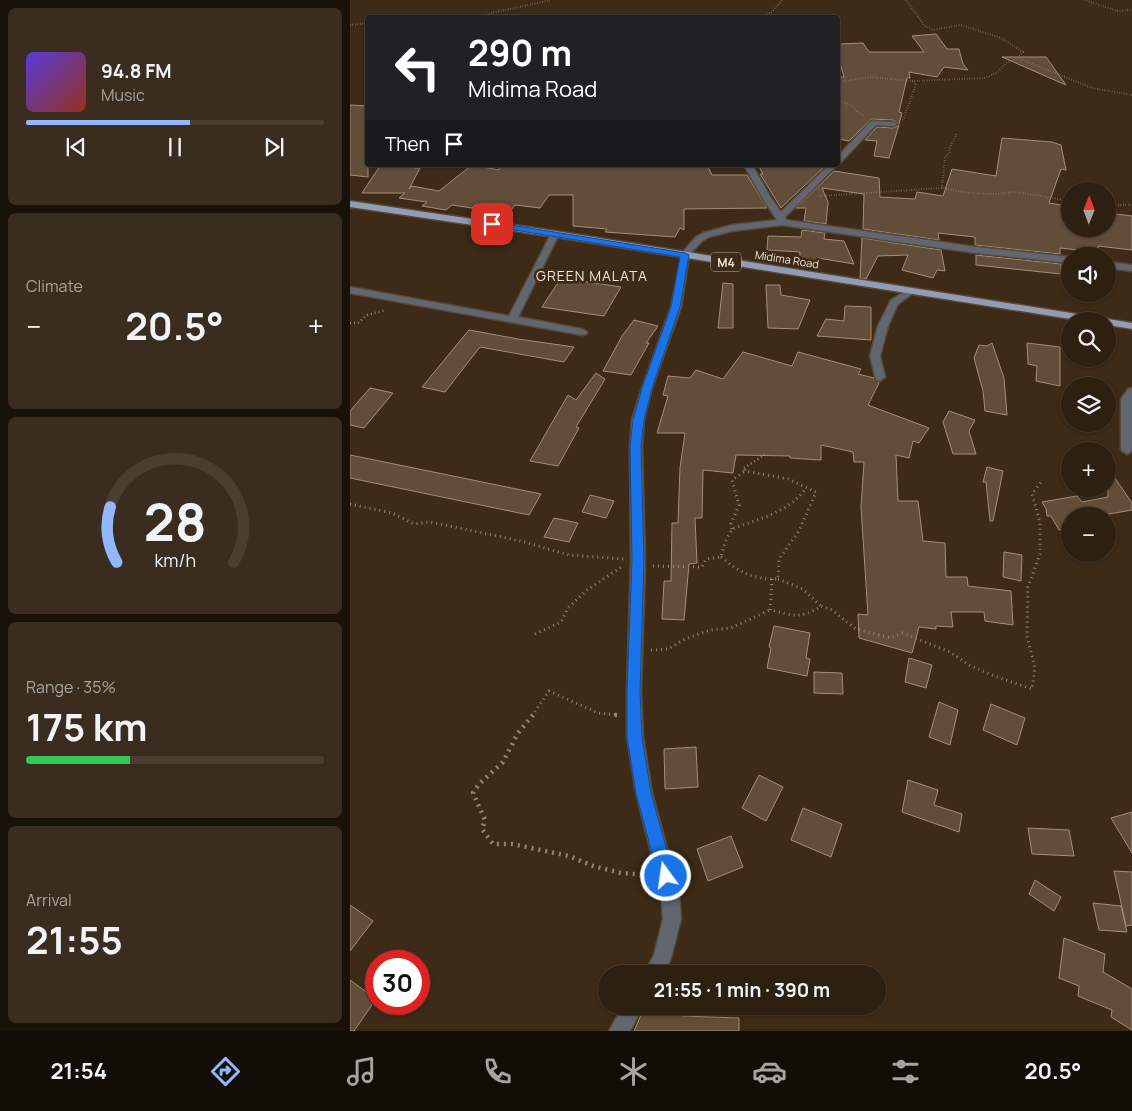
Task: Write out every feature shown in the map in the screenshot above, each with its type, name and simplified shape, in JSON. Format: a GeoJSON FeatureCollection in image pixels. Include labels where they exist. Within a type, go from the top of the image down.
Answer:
{"type":"FeatureCollection","features":[{"type":"Feature","properties":{"kind":"main road","name":"Midima Road"},"geometry":{"type":"LineString","coordinates":[[350,204],[555,234],[1061,314]]}},
{"type":"Feature","properties":{"kind":"main road"},"geometry":{"type":"LineString","coordinates":[[1116,323],[1132,326]]}},
{"type":"Feature","properties":{"kind":"street"},"geometry":{"type":"LineString","coordinates":[[840,158],[874,122],[893,124]]}},
{"type":"Feature","properties":{"kind":"street"},"geometry":{"type":"LineString","coordinates":[[749,167],[781,219]]}},
{"type":"Feature","properties":{"kind":"street"},"geometry":{"type":"LineString","coordinates":[[781,219],[830,167]]}},
{"type":"Feature","properties":{"kind":"street"},"geometry":{"type":"LineString","coordinates":[[658,965],[662,958],[672,918],[670,893],[644,793],[634,737],[634,657],[638,560],[636,447],[638,420],[647,388],[674,314],[685,255],[699,239],[706,236],[732,228],[781,219],[967,248],[1061,259]]}},
{"type":"Feature","properties":{"kind":"street"},"geometry":{"type":"LineString","coordinates":[[512,319],[555,234]]}},
{"type":"Feature","properties":{"kind":"street"},"geometry":{"type":"LineString","coordinates":[[1116,266],[1132,268]]}},
{"type":"Feature","properties":{"kind":"street"},"geometry":{"type":"LineString","coordinates":[[350,290],[582,332]]}},
{"type":"Feature","properties":{"kind":"street"},"geometry":{"type":"LineString","coordinates":[[880,377],[875,356],[883,326],[894,302],[911,290]]}},
{"type":"Feature","properties":{"kind":"street"},"geometry":{"type":"LineString","coordinates":[[1126,450],[1126,399],[1132,392]]}},
{"type":"Feature","properties":{"kind":"street"},"geometry":{"type":"LineString","coordinates":[[619,1031],[629,1015]]}},
{"type":"Feature","properties":{"kind":"path"},"geometry":{"type":"LineString","coordinates":[[482,15],[551,0]]}},
{"type":"Feature","properties":{"kind":"path"},"geometry":{"type":"LineString","coordinates":[[765,15],[772,12],[782,0]]}},
{"type":"Feature","properties":{"kind":"path"},"geometry":{"type":"LineString","coordinates":[[840,82],[871,77],[912,81],[985,78],[998,72],[1006,63],[1018,58],[1022,52],[1001,38],[961,25],[933,30],[925,26],[906,0]]}},
{"type":"Feature","properties":{"kind":"path"},"geometry":{"type":"LineString","coordinates":[[1084,0],[1118,11],[1132,10]]}},
{"type":"Feature","properties":{"kind":"path"},"geometry":{"type":"LineString","coordinates":[[350,25],[365,23]]}},
{"type":"Feature","properties":{"kind":"path"},"geometry":{"type":"LineString","coordinates":[[1018,58],[1092,88],[1132,95]]}},
{"type":"Feature","properties":{"kind":"path"},"geometry":{"type":"LineString","coordinates":[[893,124],[900,125],[907,112],[916,84],[912,81]]}},
{"type":"Feature","properties":{"kind":"path"},"geometry":{"type":"LineString","coordinates":[[840,101],[853,106],[855,110],[874,122]]}},
{"type":"Feature","properties":{"kind":"path"},"geometry":{"type":"LineString","coordinates":[[942,188],[945,156],[950,152],[949,149],[957,133]]}},
{"type":"Feature","properties":{"kind":"path"},"geometry":{"type":"LineString","coordinates":[[803,196],[942,188],[968,193],[995,194],[1017,192],[1061,199]]}},
{"type":"Feature","properties":{"kind":"path"},"geometry":{"type":"LineString","coordinates":[[1116,205],[1132,205]]}},
{"type":"Feature","properties":{"kind":"path"},"geometry":{"type":"LineString","coordinates":[[350,323],[358,323],[367,315],[384,311],[404,300]]}},
{"type":"Feature","properties":{"kind":"path"},"geometry":{"type":"LineString","coordinates":[[745,471],[744,467],[766,454]]}},
{"type":"Feature","properties":{"kind":"path"},"geometry":{"type":"LineString","coordinates":[[721,557],[725,542],[732,529],[731,524],[741,506],[739,498],[733,490],[732,480],[745,471],[785,478],[798,483],[805,490],[816,492],[799,531],[779,559],[778,579]]}},
{"type":"Feature","properties":{"kind":"path"},"geometry":{"type":"LineString","coordinates":[[350,504],[386,511],[414,524],[430,522],[521,541],[569,555],[638,560],[646,566],[702,567],[706,559],[721,557],[747,576],[762,580],[778,579],[803,589],[821,606],[833,610],[855,629],[866,630],[891,638],[902,632],[915,636],[924,642],[950,652],[984,672],[1032,689],[1035,668],[1028,636],[1028,587],[1040,554],[1040,522],[1032,494],[1041,482]]}},
{"type":"Feature","properties":{"kind":"path"},"geometry":{"type":"LineString","coordinates":[[732,529],[770,516],[796,501],[805,490]]}},
{"type":"Feature","properties":{"kind":"path"},"geometry":{"type":"LineString","coordinates":[[535,634],[561,622],[568,608],[587,590],[616,568],[638,560]]}},
{"type":"Feature","properties":{"kind":"path"},"geometry":{"type":"LineString","coordinates":[[770,610],[772,580]]}},
{"type":"Feature","properties":{"kind":"path"},"geometry":{"type":"LineString","coordinates":[[634,657],[650,650],[668,649],[710,630],[731,628],[770,610],[792,615],[808,615],[821,606]]}},
{"type":"Feature","properties":{"kind":"path"},"geometry":{"type":"LineString","coordinates":[[634,718],[598,713],[549,691],[525,726],[519,729],[502,762],[476,787],[473,793],[485,820],[482,829],[493,844],[512,844],[569,856],[593,866],[621,873],[666,876]]}},
{"type":"Feature","properties":{"kind":"building"},"geometry":{"type":"Polygon","coordinates":[[[936,34],[947,49],[959,49],[963,64],[968,70],[944,67],[937,77],[909,72],[910,78],[907,78],[899,112],[902,113],[899,124],[893,120],[871,119],[849,141],[840,139],[840,77],[844,77],[840,63],[840,44],[863,43],[869,52],[924,52],[912,36],[936,34]]]}},
{"type":"Feature","properties":{"kind":"building"},"geometry":{"type":"Polygon","coordinates":[[[1002,57],[1046,57],[1066,85],[1002,57]]]}},
{"type":"Feature","properties":{"kind":"building"},"geometry":{"type":"Polygon","coordinates":[[[350,105],[365,106],[365,167],[368,167],[368,177],[350,175],[350,105]]]}},
{"type":"Feature","properties":{"kind":"building"},"geometry":{"type":"Polygon","coordinates":[[[899,125],[889,158],[874,156],[877,141],[865,140],[877,127],[893,128],[899,125]]]}},
{"type":"Feature","properties":{"kind":"building"},"geometry":{"type":"Polygon","coordinates":[[[1002,138],[1052,142],[1061,145],[1066,170],[1061,169],[1049,203],[1061,205],[1061,238],[1116,238],[1116,214],[1132,216],[1132,250],[1098,246],[1061,247],[1060,254],[975,245],[975,237],[938,233],[939,240],[863,229],[864,194],[822,188],[828,202],[826,224],[804,221],[806,208],[796,208],[834,171],[879,178],[880,197],[915,199],[917,192],[943,196],[952,169],[996,176],[1002,138]]]}},
{"type":"Feature","properties":{"kind":"building"},"geometry":{"type":"Polygon","coordinates":[[[379,167],[420,168],[409,189],[412,186],[439,191],[469,167],[499,170],[500,167],[708,167],[712,175],[747,175],[767,208],[684,209],[684,230],[680,228],[675,237],[605,232],[607,229],[573,226],[573,195],[549,195],[540,208],[515,205],[511,210],[475,205],[472,208],[452,205],[446,210],[422,206],[427,202],[399,198],[405,193],[362,193],[379,167]]]}},
{"type":"Feature","properties":{"kind":"building"},"geometry":{"type":"Polygon","coordinates":[[[759,167],[824,167],[781,208],[760,174],[763,174],[759,167]]]}},
{"type":"Feature","properties":{"kind":"building"},"geometry":{"type":"Polygon","coordinates":[[[802,230],[825,233],[824,239],[844,241],[854,264],[818,258],[817,268],[799,267],[800,252],[767,250],[768,236],[801,237],[802,230]]]}},
{"type":"Feature","properties":{"kind":"building"},"geometry":{"type":"Polygon","coordinates":[[[862,238],[941,250],[945,271],[937,270],[933,278],[902,270],[908,255],[878,256],[866,279],[860,278],[862,238]]]}},
{"type":"Feature","properties":{"kind":"building"},"geometry":{"type":"Polygon","coordinates":[[[976,255],[1061,264],[1061,274],[976,265],[976,255]]]}},
{"type":"Feature","properties":{"kind":"building"},"geometry":{"type":"Polygon","coordinates":[[[561,278],[621,287],[604,316],[542,307],[561,278]]]}},
{"type":"Feature","properties":{"kind":"building"},"geometry":{"type":"Polygon","coordinates":[[[723,283],[733,284],[733,328],[718,328],[723,283]]]}},
{"type":"Feature","properties":{"kind":"building"},"geometry":{"type":"Polygon","coordinates":[[[766,285],[780,285],[781,295],[810,300],[798,329],[768,328],[766,285]]]}},
{"type":"Feature","properties":{"kind":"building"},"geometry":{"type":"Polygon","coordinates":[[[845,306],[871,307],[871,340],[817,336],[826,319],[844,321],[845,306]]]}},
{"type":"Feature","properties":{"kind":"building"},"geometry":{"type":"Polygon","coordinates":[[[634,320],[658,326],[646,343],[649,343],[631,375],[603,371],[622,336],[634,320]]]}},
{"type":"Feature","properties":{"kind":"building"},"geometry":{"type":"Polygon","coordinates":[[[469,330],[574,347],[564,362],[480,347],[445,392],[422,387],[469,330]]]}},
{"type":"Feature","properties":{"kind":"building"},"geometry":{"type":"Polygon","coordinates":[[[992,343],[1004,378],[1007,415],[985,411],[983,391],[974,358],[979,345],[987,346],[992,343]]]}},
{"type":"Feature","properties":{"kind":"building"},"geometry":{"type":"Polygon","coordinates":[[[1027,343],[1060,347],[1060,386],[1036,381],[1037,366],[1028,364],[1027,343]]]}},
{"type":"Feature","properties":{"kind":"building"},"geometry":{"type":"Polygon","coordinates":[[[743,352],[792,366],[798,352],[861,369],[858,374],[874,378],[879,383],[868,405],[929,428],[919,443],[913,441],[909,458],[896,455],[898,501],[918,501],[923,541],[945,543],[946,577],[967,577],[968,586],[1011,591],[1013,625],[985,621],[984,612],[951,612],[953,627],[936,626],[936,629],[919,627],[912,653],[859,638],[858,614],[868,615],[861,507],[864,462],[854,462],[853,452],[821,445],[821,460],[790,458],[790,456],[736,455],[733,473],[703,470],[702,518],[695,518],[697,563],[689,564],[684,620],[662,619],[664,581],[671,581],[672,523],[678,523],[680,468],[685,433],[657,433],[668,396],[663,395],[668,376],[690,378],[696,370],[723,379],[743,352]]]}},
{"type":"Feature","properties":{"kind":"building"},"geometry":{"type":"Polygon","coordinates":[[[596,373],[605,379],[576,427],[579,428],[558,466],[530,461],[568,395],[576,400],[596,373]]]}},
{"type":"Feature","properties":{"kind":"building"},"geometry":{"type":"Polygon","coordinates":[[[370,388],[393,393],[364,428],[350,425],[350,411],[370,388]]]}},
{"type":"Feature","properties":{"kind":"building"},"geometry":{"type":"Polygon","coordinates":[[[949,411],[975,420],[969,431],[976,454],[953,454],[943,422],[949,411]]]}},
{"type":"Feature","properties":{"kind":"building"},"geometry":{"type":"Polygon","coordinates":[[[350,455],[541,494],[529,515],[350,478],[350,455]]]}},
{"type":"Feature","properties":{"kind":"building"},"geometry":{"type":"Polygon","coordinates":[[[987,467],[1003,471],[993,521],[990,521],[986,482],[983,482],[987,467]]]}},
{"type":"Feature","properties":{"kind":"building"},"geometry":{"type":"Polygon","coordinates":[[[1116,480],[1132,503],[1132,510],[1116,513],[1116,507],[1061,507],[1061,529],[1059,530],[1051,516],[1047,516],[1042,502],[1078,497],[1082,502],[1116,497],[1116,480]]]}},
{"type":"Feature","properties":{"kind":"building"},"geometry":{"type":"Polygon","coordinates":[[[590,495],[614,501],[606,518],[582,512],[590,495]]]}},
{"type":"Feature","properties":{"kind":"building"},"geometry":{"type":"Polygon","coordinates":[[[554,518],[578,523],[569,542],[544,537],[554,518]]]}},
{"type":"Feature","properties":{"kind":"building"},"geometry":{"type":"Polygon","coordinates":[[[1004,552],[1022,555],[1021,581],[1003,577],[1004,552]]]}},
{"type":"Feature","properties":{"kind":"building"},"geometry":{"type":"Polygon","coordinates":[[[774,626],[810,633],[806,658],[810,659],[807,676],[767,668],[774,626]]]}},
{"type":"Feature","properties":{"kind":"building"},"geometry":{"type":"Polygon","coordinates":[[[909,658],[932,665],[926,688],[905,682],[909,658]]]}},
{"type":"Feature","properties":{"kind":"building"},"geometry":{"type":"Polygon","coordinates":[[[814,672],[842,673],[843,694],[814,693],[814,672]]]}},
{"type":"Feature","properties":{"kind":"building"},"geometry":{"type":"Polygon","coordinates":[[[939,702],[958,710],[950,745],[929,737],[939,702]]]}},
{"type":"Feature","properties":{"kind":"building"},"geometry":{"type":"Polygon","coordinates":[[[991,704],[1025,718],[1017,745],[983,730],[991,704]]]}},
{"type":"Feature","properties":{"kind":"building"},"geometry":{"type":"Polygon","coordinates":[[[696,747],[698,787],[665,789],[664,749],[696,747]]]}},
{"type":"Feature","properties":{"kind":"building"},"geometry":{"type":"Polygon","coordinates":[[[759,775],[783,787],[766,821],[742,808],[759,775]]]}},
{"type":"Feature","properties":{"kind":"building"},"geometry":{"type":"Polygon","coordinates":[[[908,780],[938,790],[934,805],[962,814],[959,832],[902,812],[908,780]]]}},
{"type":"Feature","properties":{"kind":"building"},"geometry":{"type":"Polygon","coordinates":[[[803,808],[842,824],[831,857],[791,840],[803,808]]]}},
{"type":"Feature","properties":{"kind":"building"},"geometry":{"type":"Polygon","coordinates":[[[1132,812],[1132,853],[1111,818],[1132,812]]]}},
{"type":"Feature","properties":{"kind":"building"},"geometry":{"type":"Polygon","coordinates":[[[1028,828],[1069,830],[1074,856],[1032,854],[1028,828]]]}},
{"type":"Feature","properties":{"kind":"building"},"geometry":{"type":"Polygon","coordinates":[[[731,836],[743,867],[708,881],[697,849],[731,836]]]}},
{"type":"Feature","properties":{"kind":"building"},"geometry":{"type":"Polygon","coordinates":[[[1114,871],[1132,872],[1132,925],[1126,926],[1114,871]]]}},
{"type":"Feature","properties":{"kind":"building"},"geometry":{"type":"Polygon","coordinates":[[[1035,880],[1061,897],[1054,911],[1029,894],[1035,880]]]}},
{"type":"Feature","properties":{"kind":"building"},"geometry":{"type":"Polygon","coordinates":[[[1093,903],[1121,906],[1127,932],[1099,930],[1093,903]]]}},
{"type":"Feature","properties":{"kind":"building"},"geometry":{"type":"Polygon","coordinates":[[[350,905],[373,921],[350,951],[350,905]]]}},
{"type":"Feature","properties":{"kind":"building"},"geometry":{"type":"Polygon","coordinates":[[[1064,938],[1105,954],[1103,972],[1132,989],[1132,1030],[1111,1017],[1112,1010],[1078,996],[1079,986],[1059,978],[1064,938]]]}},
{"type":"Feature","properties":{"kind":"building"},"geometry":{"type":"Polygon","coordinates":[[[350,980],[365,991],[365,1015],[354,1031],[350,1031],[350,980]]]}},
{"type":"Feature","properties":{"kind":"building"},"geometry":{"type":"Polygon","coordinates":[[[641,1015],[739,1018],[739,1031],[634,1031],[641,1015]]]}},
{"type":"Feature","properties":{"kind":"district","name":"GREEN MALATA"},"geometry":{"type":"Point","coordinates":[592,275]}},
{"type":"Feature","properties":{"kind":"route"},"geometry":{"type":"LineString","coordinates":[[492,224],[685,255],[676,307],[647,388],[638,420],[636,447],[638,560],[634,737],[644,793],[666,876]]}}]}
